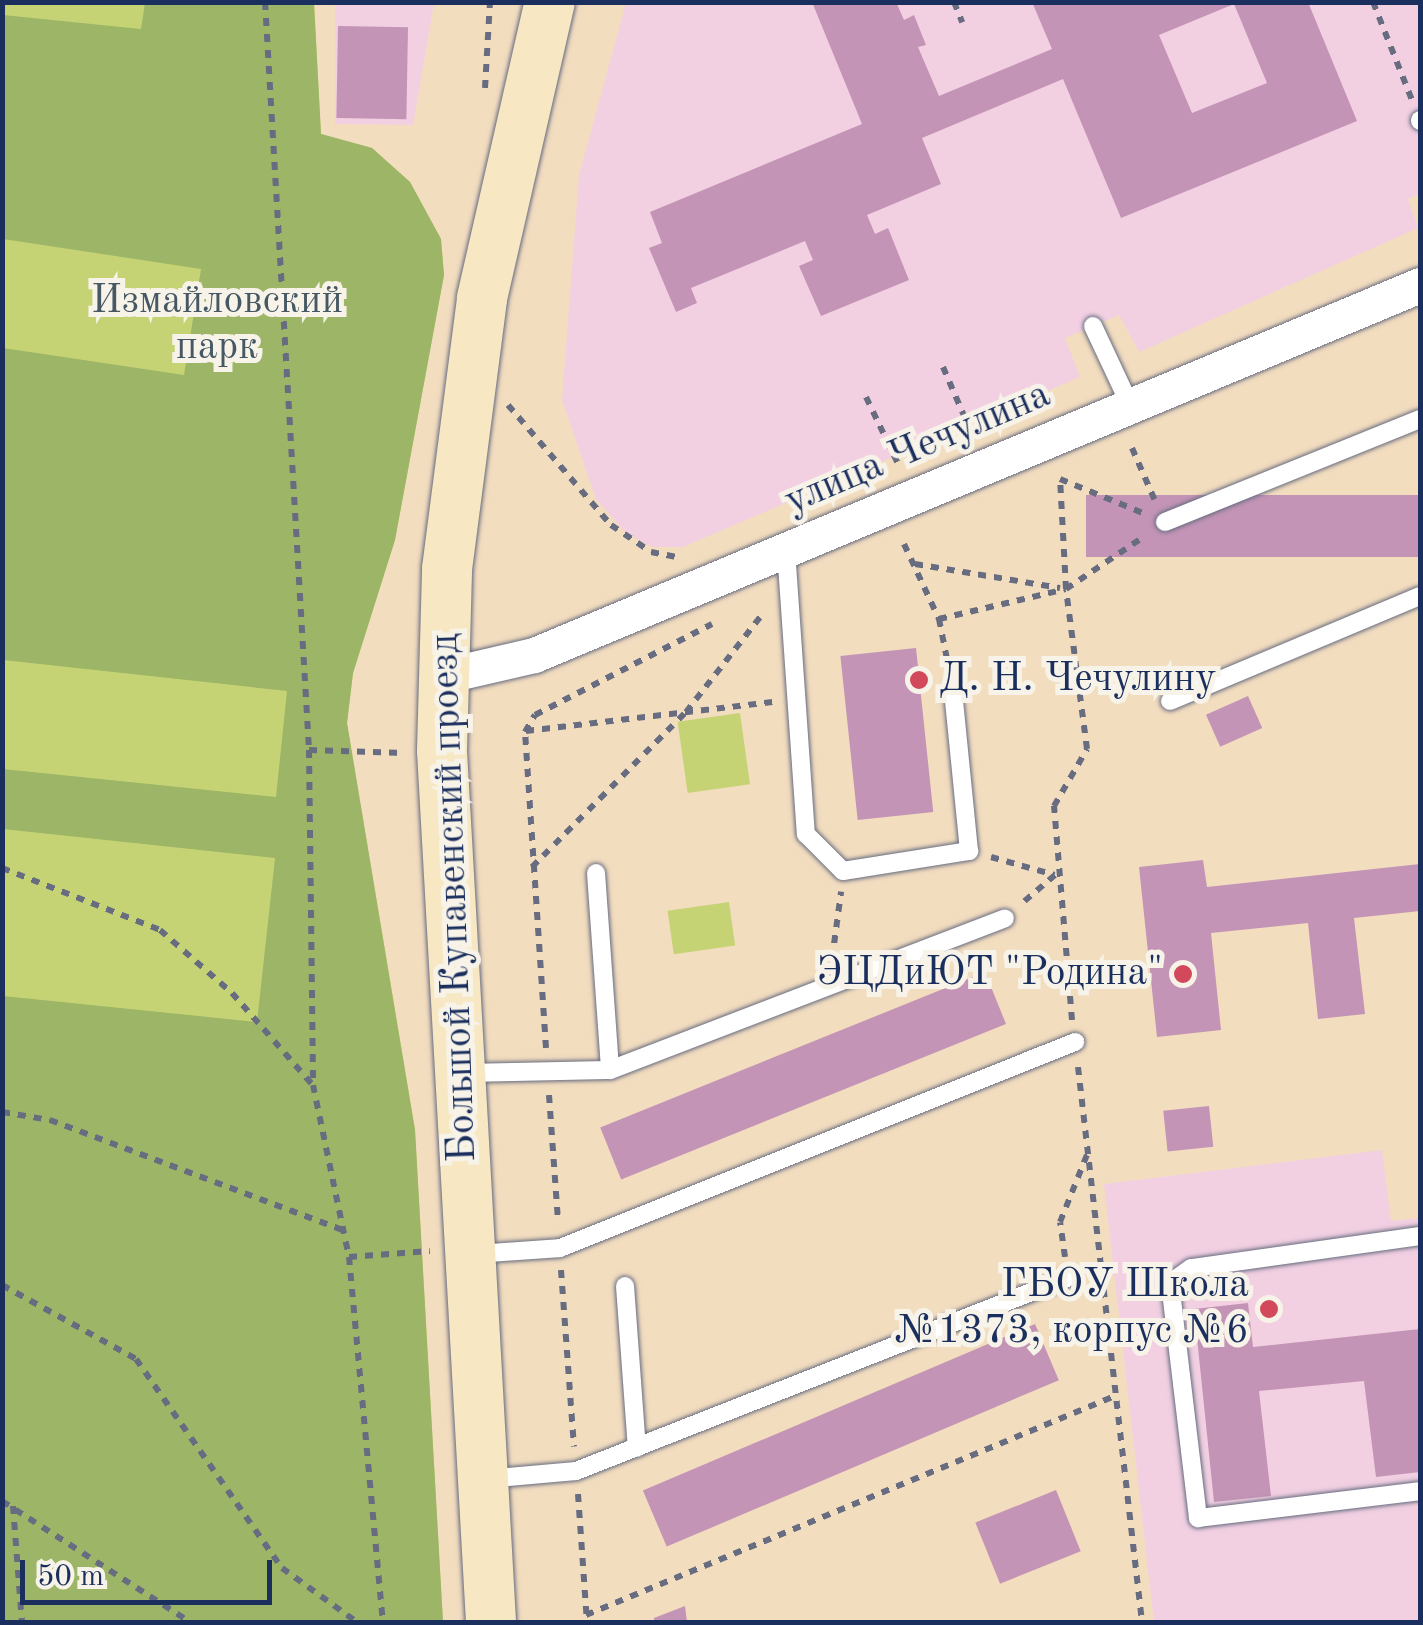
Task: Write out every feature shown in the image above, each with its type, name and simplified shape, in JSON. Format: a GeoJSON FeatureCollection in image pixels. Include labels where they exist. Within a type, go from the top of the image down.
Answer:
{"type":"FeatureCollection","features":[{"type":"Feature","properties":{"kind":"main road","name":"Большой Купавенский проезд"},"geometry":{"type":"LineString","coordinates":[[491,1622],[480,1479],[452,1252],[458,1074],[443,676],[458,450],[482,298],[550,2]]}},
{"type":"Feature","properties":{"kind":"street","name":"улица Чечулина"},"geometry":{"type":"LineString","coordinates":[[443,676],[534,655],[1420,285]]}},
{"type":"Feature","properties":{"kind":"lane"},"geometry":{"type":"LineString","coordinates":[[1093,326],[1131,408]]}},
{"type":"Feature","properties":{"kind":"lane"},"geometry":{"type":"LineString","coordinates":[[1165,522],[1420,419]]}},
{"type":"Feature","properties":{"kind":"lane"},"geometry":{"type":"LineString","coordinates":[[786,550],[806,834],[843,871],[968,851],[953,692]]}},
{"type":"Feature","properties":{"kind":"lane"},"geometry":{"type":"LineString","coordinates":[[1170,701],[1420,596]]}},
{"type":"Feature","properties":{"kind":"lane"},"geometry":{"type":"LineString","coordinates":[[596,873],[610,1070]]}},
{"type":"Feature","properties":{"kind":"lane"},"geometry":{"type":"LineString","coordinates":[[458,1074],[610,1070],[1004,918]]}},
{"type":"Feature","properties":{"kind":"lane"},"geometry":{"type":"LineString","coordinates":[[452,1252],[560,1248],[1075,1042]]}},
{"type":"Feature","properties":{"kind":"lane"},"geometry":{"type":"LineString","coordinates":[[1420,1236],[1191,1268],[1170,1283],[1198,1518],[1420,1491]]}},
{"type":"Feature","properties":{"kind":"lane"},"geometry":{"type":"LineString","coordinates":[[480,1479],[576,1471],[1068,1278]]}},
{"type":"Feature","properties":{"kind":"lane"},"geometry":{"type":"LineString","coordinates":[[625,1286],[637,1448]]}},
{"type":"Feature","properties":{"kind":"path"},"geometry":{"type":"LineString","coordinates":[[264,2],[309,750],[313,1085],[349,1257],[383,1622]]}},
{"type":"Feature","properties":{"kind":"path"},"geometry":{"type":"LineString","coordinates":[[484,108],[490,2]]}},
{"type":"Feature","properties":{"kind":"path"},"geometry":{"type":"LineString","coordinates":[[954,2],[962,22]]}},
{"type":"Feature","properties":{"kind":"path"},"geometry":{"type":"LineString","coordinates":[[1372,2],[1420,120]]}},
{"type":"Feature","properties":{"kind":"path"},"geometry":{"type":"LineString","coordinates":[[943,366],[968,426]]}},
{"type":"Feature","properties":{"kind":"path"},"geometry":{"type":"LineString","coordinates":[[495,390],[612,525],[651,552],[683,558]]}},
{"type":"Feature","properties":{"kind":"path"},"geometry":{"type":"LineString","coordinates":[[866,397],[894,457]]}},
{"type":"Feature","properties":{"kind":"path"},"geometry":{"type":"LineString","coordinates":[[1132,448],[1165,522]]}},
{"type":"Feature","properties":{"kind":"path"},"geometry":{"type":"LineString","coordinates":[[1139,1622],[1056,874],[1054,806],[1087,749],[1066,589],[1060,479],[1165,522]]}},
{"type":"Feature","properties":{"kind":"path"},"geometry":{"type":"LineString","coordinates":[[940,619],[1066,589],[1165,522]]}},
{"type":"Feature","properties":{"kind":"path"},"geometry":{"type":"LineString","coordinates":[[904,544],[940,619],[953,692]]}},
{"type":"Feature","properties":{"kind":"path"},"geometry":{"type":"LineString","coordinates":[[914,564],[1066,589]]}},
{"type":"Feature","properties":{"kind":"path"},"geometry":{"type":"LineString","coordinates":[[532,867],[686,712],[774,599]]}},
{"type":"Feature","properties":{"kind":"path"},"geometry":{"type":"LineString","coordinates":[[525,732],[796,700]]}},
{"type":"Feature","properties":{"kind":"path"},"geometry":{"type":"LineString","coordinates":[[309,750],[404,752]]}},
{"type":"Feature","properties":{"kind":"path"},"geometry":{"type":"LineString","coordinates":[[968,851],[1056,874]]}},
{"type":"Feature","properties":{"kind":"path"},"geometry":{"type":"LineString","coordinates":[[2,868],[160,930],[232,994],[313,1085]]}},
{"type":"Feature","properties":{"kind":"path"},"geometry":{"type":"LineString","coordinates":[[829,986],[843,871]]}},
{"type":"Feature","properties":{"kind":"path"},"geometry":{"type":"LineString","coordinates":[[1004,918],[1056,874]]}},
{"type":"Feature","properties":{"kind":"path"},"geometry":{"type":"LineString","coordinates":[[2,1112],[50,1120],[344,1231]]}},
{"type":"Feature","properties":{"kind":"path"},"geometry":{"type":"LineString","coordinates":[[1068,1278],[1060,1222],[1088,1153]]}},
{"type":"Feature","properties":{"kind":"path"},"geometry":{"type":"LineString","coordinates":[[349,1257],[452,1252]]}},
{"type":"Feature","properties":{"kind":"path"},"geometry":{"type":"LineString","coordinates":[[1092,1269],[1101,1266]]}},
{"type":"Feature","properties":{"kind":"path"},"geometry":{"type":"LineString","coordinates":[[2,1285],[136,1359],[282,1568],[357,1622]]}},
{"type":"Feature","properties":{"kind":"path"},"geometry":{"type":"LineString","coordinates":[[586,1615],[1116,1396]]}},
{"type":"Feature","properties":{"kind":"path"},"geometry":{"type":"LineString","coordinates":[[2,1501],[190,1622]]}},
{"type":"Feature","properties":{"kind":"path"},"geometry":{"type":"LineString","coordinates":[[13,1506],[22,1622]]}},
{"type":"Feature","properties":{"kind":"shaded area"},"geometry":{"type":"Polygon","coordinates":[[[335,3],[434,3],[413,125],[335,124],[335,3]]]}},
{"type":"Feature","properties":{"kind":"shaded area"},"geometry":{"type":"Polygon","coordinates":[[[626,3],[1420,3],[1420,193],[1408,199],[1418,228],[1139,352],[1119,315],[1065,338],[1080,377],[683,547],[652,547],[626,533],[596,499],[562,400],[579,175],[626,3]]]}},
{"type":"Feature","properties":{"kind":"shaded area","name":"ГБОУ Школа №1373, корпус №6"},"geometry":{"type":"Polygon","coordinates":[[[1382,1150],[1391,1221],[1420,1218],[1420,1622],[1154,1622],[1104,1184],[1382,1150]]]}},
{"type":"Feature","properties":{"kind":"green space","name":"Измайловский парк"},"geometry":{"type":"Polygon","coordinates":[[[3,3],[314,3],[321,134],[372,148],[410,182],[441,239],[444,275],[395,540],[353,673],[347,723],[415,1130],[443,1622],[3,1622],[3,3]]]}},
{"type":"Feature","properties":{"kind":"green space","name":"Измайловский парк"},"geometry":{"type":"Polygon","coordinates":[[[145,3],[314,3],[321,134],[372,148],[410,182],[441,239],[444,275],[395,540],[353,673],[347,723],[415,1130],[443,1622],[3,1622],[3,996],[257,1022],[275,858],[3,829],[3,769],[276,797],[287,691],[3,660],[3,348],[184,375],[201,269],[3,239],[3,15],[141,29],[145,3]]]}},
{"type":"Feature","properties":{"kind":"green space"},"geometry":{"type":"Polygon","coordinates":[[[740,713],[750,784],[688,793],[678,722],[740,713]]]}},
{"type":"Feature","properties":{"kind":"green space"},"geometry":{"type":"Polygon","coordinates":[[[729,902],[735,946],[674,954],[668,911],[729,902]]]}},
{"type":"Feature","properties":{"kind":"building"},"geometry":{"type":"Polygon","coordinates":[[[812,2],[896,2],[904,20],[914,15],[926,45],[918,47],[939,96],[1052,49],[1032,2],[1308,2],[1357,121],[1121,218],[1063,79],[922,138],[941,184],[867,215],[875,234],[888,228],[909,280],[821,316],[799,266],[813,260],[805,241],[691,288],[697,303],[676,312],[649,248],[662,243],[650,212],[862,124],[812,2]],[[1234,4],[1159,35],[1192,113],[1267,83],[1234,4]]]}},
{"type":"Feature","properties":{"kind":"building"},"geometry":{"type":"Polygon","coordinates":[[[338,26],[408,27],[406,119],[336,118],[338,26]]]}},
{"type":"Feature","properties":{"kind":"building"},"geometry":{"type":"Polygon","coordinates":[[[1086,495],[1420,495],[1420,557],[1086,557],[1086,495]]]}},
{"type":"Feature","properties":{"kind":"building"},"geometry":{"type":"Polygon","coordinates":[[[916,648],[933,812],[858,820],[840,656],[916,648]]]}},
{"type":"Feature","properties":{"kind":"building"},"geometry":{"type":"Polygon","coordinates":[[[1248,696],[1262,728],[1220,747],[1206,715],[1248,696]]]}},
{"type":"Feature","properties":{"kind":"building","name":"ЭЦДиЮТ \"Родина\""},"geometry":{"type":"Polygon","coordinates":[[[1203,860],[1207,887],[1420,864],[1420,911],[1354,918],[1365,1014],[1318,1019],[1308,923],[1211,933],[1221,1030],[1157,1037],[1139,867],[1203,860]]]}},
{"type":"Feature","properties":{"kind":"building"},"geometry":{"type":"Polygon","coordinates":[[[985,972],[1006,1024],[621,1179],[600,1127],[985,972]]]}},
{"type":"Feature","properties":{"kind":"building"},"geometry":{"type":"Polygon","coordinates":[[[1209,1106],[1213,1147],[1168,1152],[1163,1111],[1209,1106]]]}},
{"type":"Feature","properties":{"kind":"building"},"geometry":{"type":"Polygon","coordinates":[[[1248,1303],[1253,1347],[1420,1329],[1420,1472],[1376,1477],[1364,1381],[1259,1391],[1271,1496],[1214,1502],[1194,1309],[1248,1303]]]}},
{"type":"Feature","properties":{"kind":"building"},"geometry":{"type":"Polygon","coordinates":[[[1035,1324],[1059,1380],[667,1547],[643,1490],[1035,1324]]]}},
{"type":"Feature","properties":{"kind":"building"},"geometry":{"type":"Polygon","coordinates":[[[1056,1490],[1081,1551],[1000,1584],[975,1523],[1056,1490]]]}},
{"type":"Feature","properties":{"kind":"building"},"geometry":{"type":"Polygon","coordinates":[[[685,1606],[687,1622],[654,1622],[654,1618],[685,1606]]]}},
{"type":"Feature","properties":{"kind":"place","name":"Д. Н. Чечулину"},"geometry":{"type":"Point","coordinates":[919,680]}},
{"type":"Feature","properties":{"kind":"place","name":"ЭЦДиЮТ \"Родина\""},"geometry":{"type":"Point","coordinates":[1183,974]}},
{"type":"Feature","properties":{"kind":"place","name":"ГБОУ Школа №1373, корпус №6"},"geometry":{"type":"Point","coordinates":[1269,1309]}}]}
